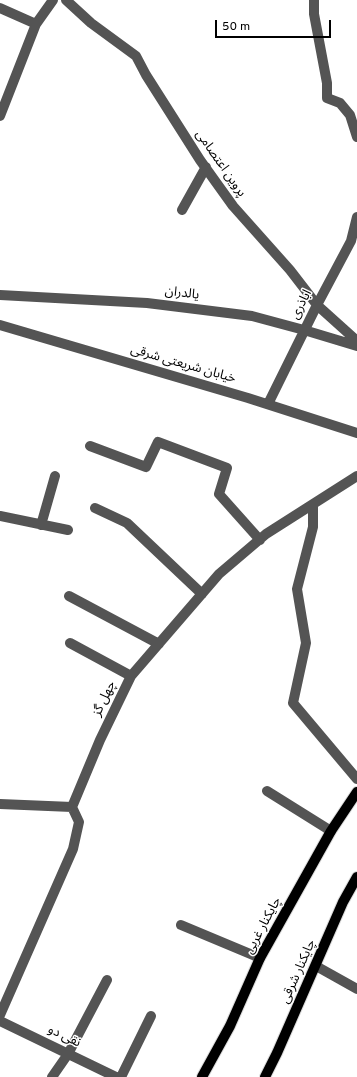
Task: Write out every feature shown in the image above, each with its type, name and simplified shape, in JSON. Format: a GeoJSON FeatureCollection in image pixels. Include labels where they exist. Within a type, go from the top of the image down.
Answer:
{"type":"FeatureCollection","features":[{"type":"Feature","properties":{"kind":"main road","name":"چایکنار غربی"},"geometry":{"type":"LineString","coordinates":[[202,1077],[230,1026],[260,958],[331,831],[357,792]]}},
{"type":"Feature","properties":{"kind":"main road","name":"چایکنار شرقی"},"geometry":{"type":"LineString","coordinates":[[265,1077],[344,902],[357,877]]}},
{"type":"Feature","properties":{"kind":"street"},"geometry":{"type":"LineString","coordinates":[[0,116],[36,24],[53,0]]}},
{"type":"Feature","properties":{"kind":"street"},"geometry":{"type":"LineString","coordinates":[[314,0],[314,14],[327,83],[327,98],[340,103],[350,115],[357,137]]}},
{"type":"Feature","properties":{"kind":"street","name":"پروین اعتصامی"},"geometry":{"type":"LineString","coordinates":[[71,2],[91,23],[136,56],[146,75],[233,206],[290,270],[317,305],[357,342]]}},
{"type":"Feature","properties":{"kind":"street"},"geometry":{"type":"LineString","coordinates":[[0,8],[36,24]]}},
{"type":"Feature","properties":{"kind":"street"},"geometry":{"type":"LineString","coordinates":[[182,210],[206,167]]}},
{"type":"Feature","properties":{"kind":"street","name":"اباذری"},"geometry":{"type":"LineString","coordinates":[[268,404],[304,330],[351,241],[357,217]]}},
{"type":"Feature","properties":{"kind":"street","name":"یالدران"},"geometry":{"type":"LineString","coordinates":[[0,295],[147,303],[252,316],[357,346]]}},
{"type":"Feature","properties":{"kind":"street","name":"خیابان شریعتی شرقی"},"geometry":{"type":"LineString","coordinates":[[0,325],[268,404],[357,433]]}},
{"type":"Feature","properties":{"kind":"street"},"geometry":{"type":"LineString","coordinates":[[90,446],[146,467],[158,442],[227,468],[219,494],[260,540]]}},
{"type":"Feature","properties":{"kind":"street"},"geometry":{"type":"LineString","coordinates":[[41,525],[55,476]]}},
{"type":"Feature","properties":{"kind":"street","name":"چهل گز"},"geometry":{"type":"LineString","coordinates":[[72,806],[100,740],[131,676],[219,574],[260,540],[357,476]]}},
{"type":"Feature","properties":{"kind":"street"},"geometry":{"type":"LineString","coordinates":[[313,504],[313,527],[297,589],[306,643],[293,703],[357,779]]}},
{"type":"Feature","properties":{"kind":"street"},"geometry":{"type":"LineString","coordinates":[[95,508],[127,523],[202,594]]}},
{"type":"Feature","properties":{"kind":"street"},"geometry":{"type":"LineString","coordinates":[[0,516],[68,530]]}},
{"type":"Feature","properties":{"kind":"street"},"geometry":{"type":"LineString","coordinates":[[69,596],[159,644]]}},
{"type":"Feature","properties":{"kind":"street"},"geometry":{"type":"LineString","coordinates":[[70,643],[131,676]]}},
{"type":"Feature","properties":{"kind":"street"},"geometry":{"type":"LineString","coordinates":[[267,791],[331,831]]}},
{"type":"Feature","properties":{"kind":"street"},"geometry":{"type":"LineString","coordinates":[[0,804],[72,806],[80,822],[73,849],[0,1015]]}},
{"type":"Feature","properties":{"kind":"street"},"geometry":{"type":"LineString","coordinates":[[181,925],[260,958]]}},
{"type":"Feature","properties":{"kind":"street"},"geometry":{"type":"LineString","coordinates":[[316,966],[357,989]]}},
{"type":"Feature","properties":{"kind":"street"},"geometry":{"type":"LineString","coordinates":[[52,1077],[68,1054],[107,980]]}},
{"type":"Feature","properties":{"kind":"street"},"geometry":{"type":"LineString","coordinates":[[121,1077],[151,1016]]}},
{"type":"Feature","properties":{"kind":"street","name":"نقی دو"},"geometry":{"type":"LineString","coordinates":[[0,1022],[116,1077]]}}]}
